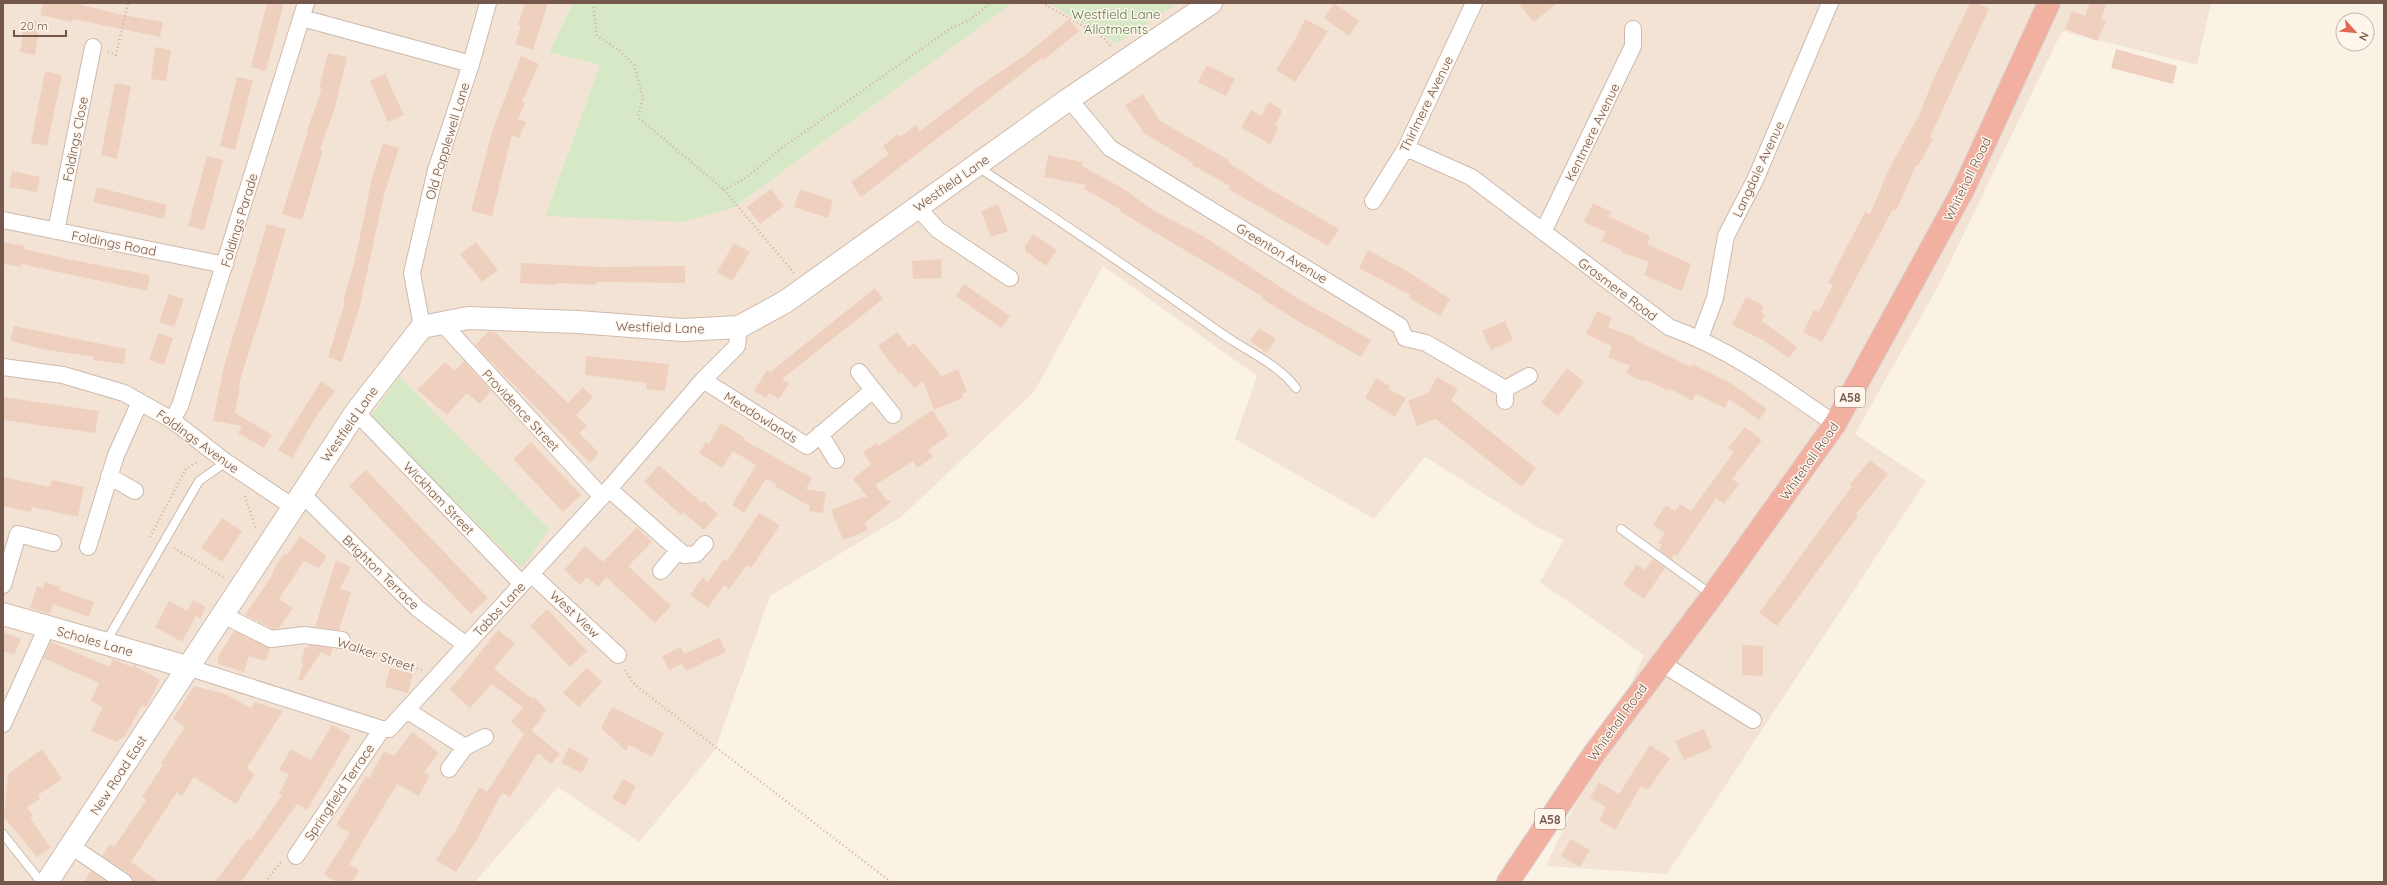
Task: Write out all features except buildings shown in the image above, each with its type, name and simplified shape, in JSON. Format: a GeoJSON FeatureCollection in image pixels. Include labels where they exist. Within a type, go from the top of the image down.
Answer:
{"type":"FeatureCollection","features":[{"type":"Feature","properties":{"kind":"highway","name":"Whitehall Road"},"geometry":{"type":"LineString","coordinates":[[1508,882],[1593,755],[1713,595],[1835,424],[1964,188],[2049,3]]}},
{"type":"Feature","properties":{"kind":"main road","name":"Westfield Lane"},"geometry":{"type":"LineString","coordinates":[[187,667],[223,615],[356,412],[431,325],[468,318],[578,322],[683,330],[739,327],[785,302],[1069,98],[1211,3]]}},
{"type":"Feature","properties":{"kind":"main road","name":"Scholes Lane"},"geometry":{"type":"LineString","coordinates":[[3,614],[187,667]]}},
{"type":"Feature","properties":{"kind":"main road","name":"New Road East"},"geometry":{"type":"LineString","coordinates":[[47,882],[187,667]]}},
{"type":"Feature","properties":{"kind":"street","name":"Old Popplewell Lane"},"geometry":{"type":"LineString","coordinates":[[431,325],[412,273],[436,170],[471,64],[488,3]]}},
{"type":"Feature","properties":{"kind":"street","name":"Thirlmere Avenue"},"geometry":{"type":"LineString","coordinates":[[1373,201],[1406,148],[1474,3]]}},
{"type":"Feature","properties":{"kind":"street","name":"Langdale Avenue"},"geometry":{"type":"LineString","coordinates":[[1700,338],[1715,298],[1726,236],[1756,178],[1830,3]]}},
{"type":"Feature","properties":{"kind":"street","name":"Foldings Parade"},"geometry":{"type":"LineString","coordinates":[[172,420],[180,406],[304,10],[471,64]]}},
{"type":"Feature","properties":{"kind":"street","name":"Kentmere Avenue"},"geometry":{"type":"LineString","coordinates":[[1543,232],[1633,46],[1633,29]]}},
{"type":"Feature","properties":{"kind":"street","name":"Foldings Close"},"geometry":{"type":"LineString","coordinates":[[56,231],[93,47]]}},
{"type":"Feature","properties":{"kind":"street","name":"Greenton Avenue"},"geometry":{"type":"LineString","coordinates":[[1069,98],[1110,148],[1400,326],[1405,338],[1426,342],[1505,395],[1529,376]]}},
{"type":"Feature","properties":{"kind":"street","name":"Grasmere Road"},"geometry":{"type":"LineString","coordinates":[[1406,148],[1471,177],[1669,327],[1700,338],[1765,376],[1835,424]]}},
{"type":"Feature","properties":{"kind":"street"},"geometry":{"type":"LineString","coordinates":[[917,207],[938,230],[1010,278]]}},
{"type":"Feature","properties":{"kind":"street","name":"Foldings Road"},"geometry":{"type":"LineString","coordinates":[[3,220],[225,265]]}},
{"type":"Feature","properties":{"kind":"street","name":"Providence Street"},"geometry":{"type":"LineString","coordinates":[[431,325],[605,493],[682,552]]}},
{"type":"Feature","properties":{"kind":"street","name":"Tabbs Lane"},"geometry":{"type":"LineString","coordinates":[[382,729],[389,729],[408,711],[466,645],[605,493],[703,380],[737,346],[739,327]]}},
{"type":"Feature","properties":{"kind":"street","name":"Foldings Avenue"},"geometry":{"type":"LineString","coordinates":[[3,367],[63,376],[124,393],[172,420],[226,462],[298,501]]}},
{"type":"Feature","properties":{"kind":"street"},"geometry":{"type":"LineString","coordinates":[[859,372],[892,415]]}},
{"type":"Feature","properties":{"kind":"street","name":"Meadowlands"},"geometry":{"type":"LineString","coordinates":[[703,380],[807,446],[873,390]]}},
{"type":"Feature","properties":{"kind":"street"},"geometry":{"type":"LineString","coordinates":[[88,547],[109,476],[140,402]]}},
{"type":"Feature","properties":{"kind":"street","name":"Wickham Street"},"geometry":{"type":"LineString","coordinates":[[356,412],[526,579]]}},
{"type":"Feature","properties":{"kind":"street"},"geometry":{"type":"LineString","coordinates":[[820,434],[836,460]]}},
{"type":"Feature","properties":{"kind":"street"},"geometry":{"type":"LineString","coordinates":[[109,476],[135,491]]}},
{"type":"Feature","properties":{"kind":"street","name":"Brighton Terrace"},"geometry":{"type":"LineString","coordinates":[[298,501],[417,608],[466,645]]}},
{"type":"Feature","properties":{"kind":"street"},"geometry":{"type":"LineString","coordinates":[[3,585],[18,534],[53,542]]}},
{"type":"Feature","properties":{"kind":"street"},"geometry":{"type":"LineString","coordinates":[[661,571],[682,552],[696,554],[704,544]]}},
{"type":"Feature","properties":{"kind":"street","name":"West View"},"geometry":{"type":"LineString","coordinates":[[526,579],[618,655]]}},
{"type":"Feature","properties":{"kind":"street","name":"Walker Street"},"geometry":{"type":"LineString","coordinates":[[223,615],[271,639],[304,635],[342,640]]}},
{"type":"Feature","properties":{"kind":"street"},"geometry":{"type":"LineString","coordinates":[[3,724],[47,627]]}},
{"type":"Feature","properties":{"kind":"street"},"geometry":{"type":"LineString","coordinates":[[1661,663],[1753,720]]}},
{"type":"Feature","properties":{"kind":"street"},"geometry":{"type":"LineString","coordinates":[[187,667],[382,729]]}},
{"type":"Feature","properties":{"kind":"street"},"geometry":{"type":"LineString","coordinates":[[408,711],[465,748]]}},
{"type":"Feature","properties":{"kind":"street","name":"Springfield Terrace"},"geometry":{"type":"LineString","coordinates":[[296,856],[382,729]]}},
{"type":"Feature","properties":{"kind":"street"},"geometry":{"type":"LineString","coordinates":[[449,770],[465,748],[485,737]]}},
{"type":"Feature","properties":{"kind":"street"},"geometry":{"type":"LineString","coordinates":[[71,846],[124,882]]}},
{"type":"Feature","properties":{"kind":"lane"},"geometry":{"type":"LineString","coordinates":[[976,165],[1094,244],[1227,337],[1281,372],[1296,388]]}},
{"type":"Feature","properties":{"kind":"lane"},"geometry":{"type":"LineString","coordinates":[[106,643],[199,481],[226,462]]}},
{"type":"Feature","properties":{"kind":"lane"},"geometry":{"type":"LineString","coordinates":[[1621,529],[1713,595]]}},
{"type":"Feature","properties":{"kind":"lane"},"geometry":{"type":"LineString","coordinates":[[3,834],[41,882]]}},
{"type":"Feature","properties":{"kind":"path"},"geometry":{"type":"LineString","coordinates":[[93,47],[116,55],[128,3]]}},
{"type":"Feature","properties":{"kind":"path"},"geometry":{"type":"LineString","coordinates":[[592,3],[597,36],[620,52],[634,65],[643,98],[638,117],[724,190],[806,287]]}},
{"type":"Feature","properties":{"kind":"path"},"geometry":{"type":"LineString","coordinates":[[724,190],[747,177],[813,126],[950,28],[968,21],[991,3]]}},
{"type":"Feature","properties":{"kind":"path"},"geometry":{"type":"LineString","coordinates":[[1042,3],[1104,38],[1123,62]]}},
{"type":"Feature","properties":{"kind":"path"},"geometry":{"type":"LineString","coordinates":[[150,537],[186,469],[198,461]]}},
{"type":"Feature","properties":{"kind":"path"},"geometry":{"type":"LineString","coordinates":[[244,493],[256,530]]}},
{"type":"Feature","properties":{"kind":"path"},"geometry":{"type":"LineString","coordinates":[[172,546],[229,580]]}},
{"type":"Feature","properties":{"kind":"path","name":"Walker Street"},"geometry":{"type":"LineString","coordinates":[[342,640],[439,676]]}},
{"type":"Feature","properties":{"kind":"path"},"geometry":{"type":"LineString","coordinates":[[618,655],[635,686],[891,882]]}},
{"type":"Feature","properties":{"kind":"path"},"geometry":{"type":"LineString","coordinates":[[265,882],[280,862],[296,856]]}},
{"type":"Feature","properties":{"kind":"shaded area"},"geometry":{"type":"Polygon","coordinates":[[[3,3],[573,3],[549,52],[600,65],[545,215],[733,208],[1013,3],[2211,3],[2197,65],[2062,31],[1940,283],[1855,434],[1926,481],[1667,874],[1546,866],[1644,655],[1540,582],[1564,540],[1539,528],[1425,457],[1374,519],[1235,439],[1257,376],[1103,266],[1034,392],[901,517],[770,596],[715,750],[639,842],[558,787],[475,882],[3,882],[3,3]]]}},
{"type":"Feature","properties":{"kind":"green space"},"geometry":{"type":"Polygon","coordinates":[[[573,3],[1013,3],[733,208],[682,222],[545,216],[600,65],[549,52],[573,3]]]}},
{"type":"Feature","properties":{"kind":"green space","name":"Westfield Lane Allotments"},"geometry":{"type":"Polygon","coordinates":[[[1048,3],[1178,3],[1117,43],[1048,3]]]}},
{"type":"Feature","properties":{"kind":"green space"},"geometry":{"type":"Polygon","coordinates":[[[399,376],[549,529],[522,568],[370,418],[399,376]]]}}]}
